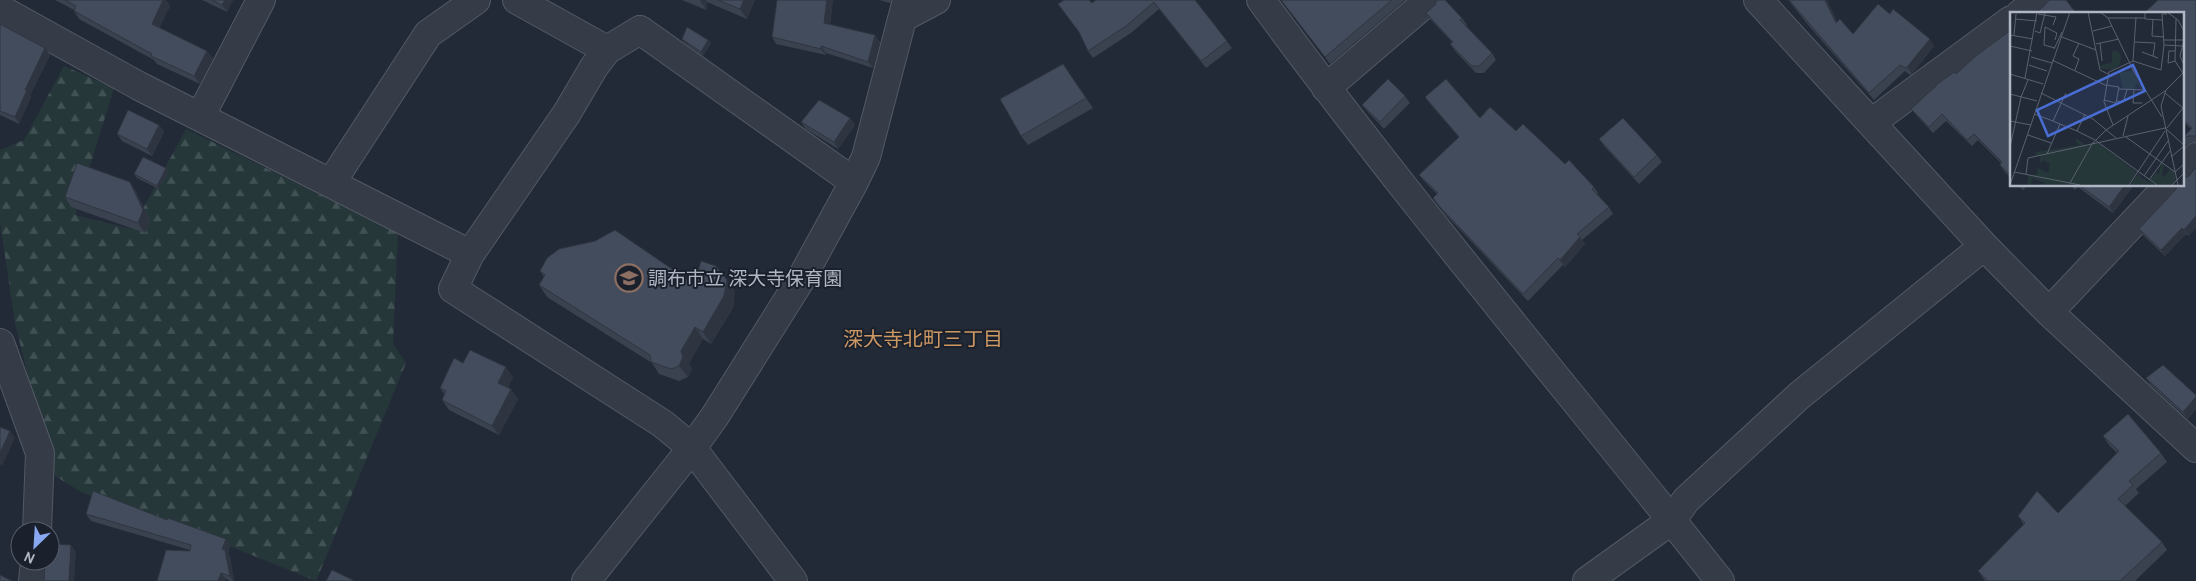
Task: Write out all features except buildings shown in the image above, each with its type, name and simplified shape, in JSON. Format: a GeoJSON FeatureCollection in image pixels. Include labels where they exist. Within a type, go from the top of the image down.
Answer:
{"type":"FeatureCollection","features":[{"type":"Feature","properties":{"kind":"street"},"geometry":{"type":"LineString","coordinates":[[200,117],[261,0]]}},
{"type":"Feature","properties":{"kind":"street"},"geometry":{"type":"LineString","coordinates":[[331,183],[428,34],[476,0]]}},
{"type":"Feature","properties":{"kind":"street"},"geometry":{"type":"LineString","coordinates":[[517,0],[608,50]]}},
{"type":"Feature","properties":{"kind":"street"},"geometry":{"type":"LineString","coordinates":[[586,581],[692,448],[801,279],[866,157],[905,9],[936,0]]}},
{"type":"Feature","properties":{"kind":"street"},"geometry":{"type":"LineString","coordinates":[[1261,0],[1326,88],[1522,336],[1720,581]]}},
{"type":"Feature","properties":{"kind":"street"},"geometry":{"type":"LineString","coordinates":[[1326,88],[1429,0]]}},
{"type":"Feature","properties":{"kind":"street"},"geometry":{"type":"LineString","coordinates":[[1758,0],[1984,246],[2049,312],[2196,448]]}},
{"type":"Feature","properties":{"kind":"street"},"geometry":{"type":"LineString","coordinates":[[2023,12],[2039,0]]}},
{"type":"Feature","properties":{"kind":"street"},"geometry":{"type":"LineString","coordinates":[[0,10],[139,86],[470,254]]}},
{"type":"Feature","properties":{"kind":"street"},"geometry":{"type":"LineString","coordinates":[[1871,123],[2010,21]]}},
{"type":"Feature","properties":{"kind":"street"},"geometry":{"type":"LineString","coordinates":[[793,581],[692,448],[663,424],[453,289],[470,254],[567,113],[594,67],[608,50],[640,30],[854,182]]}},
{"type":"Feature","properties":{"kind":"street"},"geometry":{"type":"LineString","coordinates":[[2184,170],[2196,157]]}},
{"type":"Feature","properties":{"kind":"street"},"geometry":{"type":"LineString","coordinates":[[2049,312],[2169,186]]}},
{"type":"Feature","properties":{"kind":"street"},"geometry":{"type":"LineString","coordinates":[[1587,581],[1672,520],[1686,500],[1800,394],[1984,246]]}},
{"type":"Feature","properties":{"kind":"street"},"geometry":{"type":"LineString","coordinates":[[0,343],[40,453],[37,521]]}},
{"type":"Feature","properties":{"kind":"green space"},"geometry":{"type":"Polygon","coordinates":[[[64,66],[114,88],[75,215],[132,229],[186,129],[398,233],[393,344],[406,363],[316,581],[224,544],[81,492],[52,474],[15,323],[0,222],[0,150],[24,140],[64,66]]]}},
{"type":"Feature","properties":{"kind":"place","name":"調布市立 深大寺保育園"},"geometry":{"type":"Point","coordinates":[629,278]}},
{"type":"Feature","properties":{"kind":"district","name":"深大寺北町三丁目"},"geometry":{"type":"Point","coordinates":[923,339]}}]}
